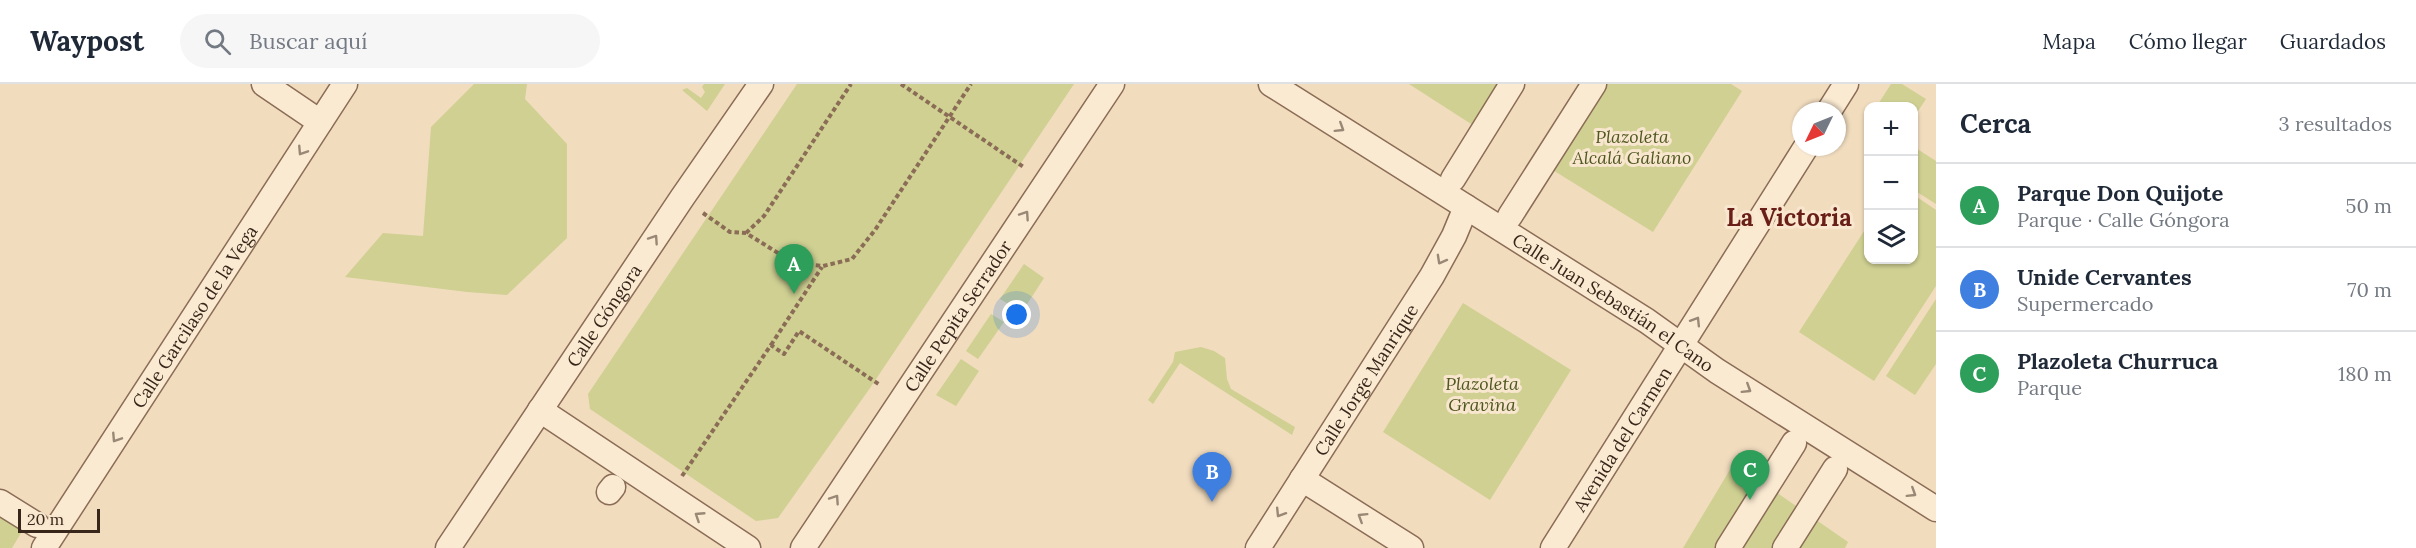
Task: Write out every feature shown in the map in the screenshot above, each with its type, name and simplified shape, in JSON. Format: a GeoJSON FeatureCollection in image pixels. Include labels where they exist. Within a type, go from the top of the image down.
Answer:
{"type":"FeatureCollection","features":[{"type":"Feature","properties":{"kind":"street"},"geometry":{"type":"LineString","coordinates":[[264,84],[321,122]]}},
{"type":"Feature","properties":{"kind":"street","name":"Calle Garcilaso de la Vega"},"geometry":{"type":"LineString","coordinates":[[44,548],[345,84]]}},
{"type":"Feature","properties":{"kind":"street","name":"Calle Góngora"},"geometry":{"type":"LineString","coordinates":[[448,548],[761,84]]}},
{"type":"Feature","properties":{"kind":"street","name":"Calle Pepita Serrador"},"geometry":{"type":"LineString","coordinates":[[803,548],[1112,84]]}},
{"type":"Feature","properties":{"kind":"street"},"geometry":{"type":"LineString","coordinates":[[1453,179],[1512,84]]}},
{"type":"Feature","properties":{"kind":"street"},"geometry":{"type":"LineString","coordinates":[[1510,216],[1594,84]]}},
{"type":"Feature","properties":{"kind":"street"},"geometry":{"type":"LineString","coordinates":[[1834,102],[1846,84]]}},
{"type":"Feature","properties":{"kind":"street","name":"Calle Juan Sebastián el Cano"},"geometry":{"type":"LineString","coordinates":[[1286,88],[1466,207],[1936,508]]}},
{"type":"Feature","properties":{"kind":"street","name":"Avenida del Carmen"},"geometry":{"type":"LineString","coordinates":[[1553,548],[1800,156]]}},
{"type":"Feature","properties":{"kind":"street","name":"Calle Jorge Manrique"},"geometry":{"type":"LineString","coordinates":[[1258,548],[1432,276],[1454,236],[1466,207]]}},
{"type":"Feature","properties":{"kind":"street"},"geometry":{"type":"LineString","coordinates":[[540,410],[748,548]]}},
{"type":"Feature","properties":{"kind":"street"},"geometry":{"type":"LineString","coordinates":[[1728,548],[1794,442]]}},
{"type":"Feature","properties":{"kind":"street"},"geometry":{"type":"LineString","coordinates":[[1785,548],[1835,469]]}},
{"type":"Feature","properties":{"kind":"street"},"geometry":{"type":"LineString","coordinates":[[1302,479],[1412,548]]}},
{"type":"Feature","properties":{"kind":"street"},"geometry":{"type":"LineString","coordinates":[[0,502],[36,525]]}},
{"type":"Feature","properties":{"kind":"path"},"geometry":{"type":"LineString","coordinates":[[746,233],[764,216],[851,84]]}},
{"type":"Feature","properties":{"kind":"path"},"geometry":{"type":"LineString","coordinates":[[901,84],[1025,168]]}},
{"type":"Feature","properties":{"kind":"path"},"geometry":{"type":"LineString","coordinates":[[703,213],[730,232],[746,233],[794,263],[823,266],[852,259],[875,230],[971,84]]}},
{"type":"Feature","properties":{"kind":"path"},"geometry":{"type":"LineString","coordinates":[[681,478],[823,266]]}},
{"type":"Feature","properties":{"kind":"path"},"geometry":{"type":"LineString","coordinates":[[771,345],[784,354],[799,331],[880,385]]}},
{"type":"Feature","properties":{"kind":"green space"},"geometry":{"type":"Polygon","coordinates":[[[474,84],[527,84],[525,99],[567,144],[567,238],[507,295],[345,277],[383,233],[423,236],[431,127],[474,84]]]}},
{"type":"Feature","properties":{"kind":"green space"},"geometry":{"type":"Polygon","coordinates":[[[704,84],[725,84],[707,111],[682,90],[687,88],[701,98],[705,92],[702,87],[704,84]]]}},
{"type":"Feature","properties":{"kind":"green space"},"geometry":{"type":"Polygon","coordinates":[[[797,84],[1074,84],[870,388],[778,518],[756,521],[590,409],[588,394],[797,84]]]}},
{"type":"Feature","properties":{"kind":"green space"},"geometry":{"type":"Polygon","coordinates":[[[1409,84],[1512,84],[1482,131],[1409,84]]]}},
{"type":"Feature","properties":{"kind":"green space","name":"Plazoleta Alcalá Galiano"},"geometry":{"type":"Polygon","coordinates":[[[1594,84],[1731,84],[1742,91],[1653,232],[1543,164],[1594,84]]]}},
{"type":"Feature","properties":{"kind":"green space"},"geometry":{"type":"Polygon","coordinates":[[[1891,84],[1902,84],[1926,99],[1918,111],[1918,102],[1880,102],[1891,84]]]}},
{"type":"Feature","properties":{"kind":"green space"},"geometry":{"type":"Polygon","coordinates":[[[1918,150],[1936,161],[1936,204],[1918,193],[1918,150]]]}},
{"type":"Feature","properties":{"kind":"green space"},"geometry":{"type":"Polygon","coordinates":[[[1918,198],[1936,210],[1936,286],[1874,381],[1799,332],[1864,231],[1864,264],[1918,264],[1918,198]]]}},
{"type":"Feature","properties":{"kind":"green space"},"geometry":{"type":"Polygon","coordinates":[[[1024,264],[1044,278],[1022,312],[1000,299],[1024,264]]]}},
{"type":"Feature","properties":{"kind":"green space"},"geometry":{"type":"Polygon","coordinates":[[[1936,299],[1936,364],[1915,395],[1886,376],[1936,299]]]}},
{"type":"Feature","properties":{"kind":"green space","name":"Plazoleta Gravina"},"geometry":{"type":"Polygon","coordinates":[[[1463,303],[1571,370],[1490,500],[1383,432],[1463,303]]]}},
{"type":"Feature","properties":{"kind":"green space"},"geometry":{"type":"Polygon","coordinates":[[[991,314],[1004,322],[978,359],[966,351],[991,314]]]}},
{"type":"Feature","properties":{"kind":"green space"},"geometry":{"type":"Polygon","coordinates":[[[1201,347],[1225,358],[1227,379],[1231,389],[1295,427],[1292,435],[1180,363],[1153,404],[1148,400],[1173,362],[1175,352],[1201,347]]]}},
{"type":"Feature","properties":{"kind":"green space"},"geometry":{"type":"Polygon","coordinates":[[[961,359],[979,371],[956,406],[936,395],[961,359]]]}},
{"type":"Feature","properties":{"kind":"green space"},"geometry":{"type":"Polygon","coordinates":[[[1734,463],[1848,542],[1845,548],[1683,548],[1734,463]]]}},
{"type":"Feature","properties":{"kind":"green space"},"geometry":{"type":"Polygon","coordinates":[[[0,513],[24,528],[12,548],[0,548],[0,513]]]}},
{"type":"Feature","properties":{"kind":"place","name":"Parque Don Quijote"},"geometry":{"type":"Point","coordinates":[794,294]}},
{"type":"Feature","properties":{"kind":"place","name":"Plazoleta Churruca"},"geometry":{"type":"Point","coordinates":[1750,500]}},
{"type":"Feature","properties":{"kind":"place","name":"Unide Cervantes"},"geometry":{"type":"Point","coordinates":[1212,502]}},
{"type":"Feature","properties":{"kind":"district","name":"La Victoria"},"geometry":{"type":"Point","coordinates":[1789,217]}}]}
